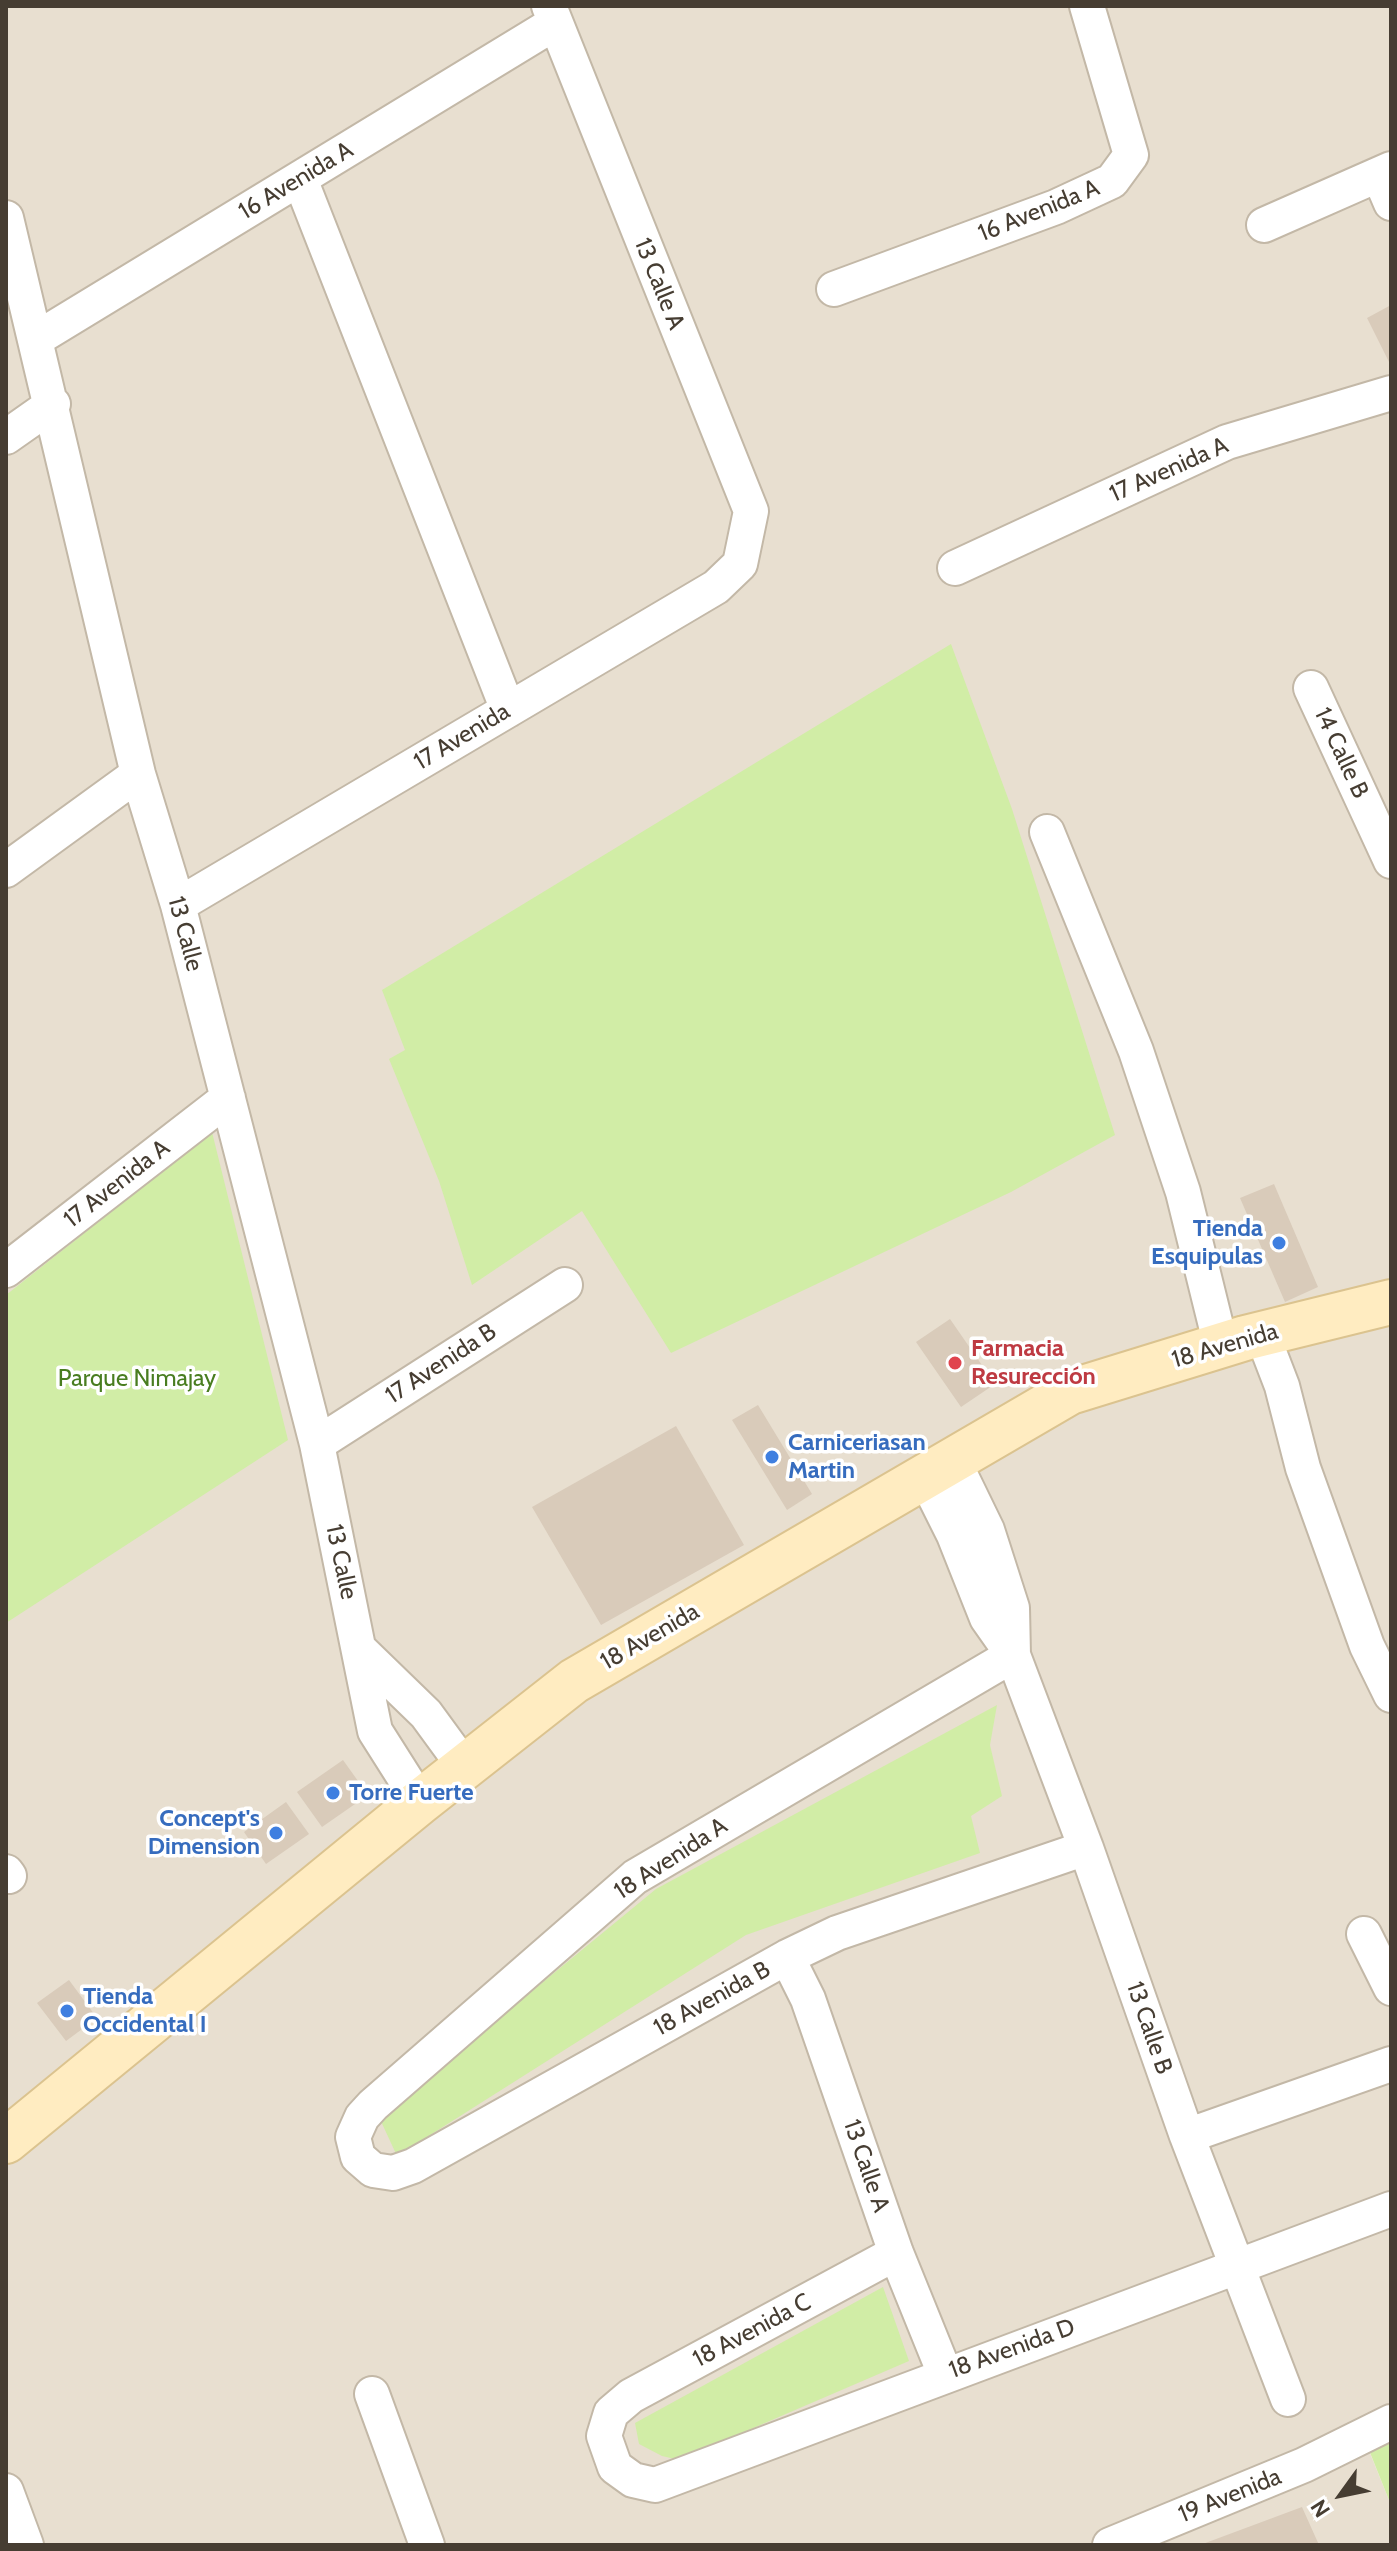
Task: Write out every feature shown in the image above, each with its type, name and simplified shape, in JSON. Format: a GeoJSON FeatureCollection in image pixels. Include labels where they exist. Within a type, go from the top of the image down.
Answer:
{"type":"FeatureCollection","features":[{"type":"Feature","properties":{"kind":"street","name":"16 Avenida A"},"geometry":{"type":"LineString","coordinates":[[834,289],[1056,207],[1112,181],[1131,155],[1087,6]]}},
{"type":"Feature","properties":{"kind":"street","name":"16 Avenida A"},"geometry":{"type":"LineString","coordinates":[[36,339],[300,179],[552,15]]}},
{"type":"Feature","properties":{"kind":"street","name":"13 Calle A"},"geometry":{"type":"LineString","coordinates":[[552,15],[751,511],[740,564]]}},
{"type":"Feature","properties":{"kind":"street"},"geometry":{"type":"LineString","coordinates":[[300,179],[508,710]]}},
{"type":"Feature","properties":{"kind":"street"},"geometry":{"type":"LineString","coordinates":[[1264,225],[1387,183]]}},
{"type":"Feature","properties":{"kind":"street","name":"13 Calle"},"geometry":{"type":"LineString","coordinates":[[6,218],[53,404],[138,774],[178,905],[317,1444],[375,1731],[420,1802]]}},
{"type":"Feature","properties":{"kind":"street","name":"17 Avenida A"},"geometry":{"type":"LineString","coordinates":[[955,568],[1227,442],[1391,393]]}},
{"type":"Feature","properties":{"kind":"street"},"geometry":{"type":"LineString","coordinates":[[6,437],[53,404]]}},
{"type":"Feature","properties":{"kind":"street","name":"17 Avenida"},"geometry":{"type":"LineString","coordinates":[[178,905],[716,587],[740,564]]}},
{"type":"Feature","properties":{"kind":"street","name":"14 Calle B"},"geometry":{"type":"LineString","coordinates":[[1311,688],[1391,861]]}},
{"type":"Feature","properties":{"kind":"street"},"geometry":{"type":"LineString","coordinates":[[6,870],[138,774]]}},
{"type":"Feature","properties":{"kind":"street"},"geometry":{"type":"LineString","coordinates":[[1047,832],[1145,1080],[1183,1192],[1242,1340],[1282,1386],[1303,1468],[1367,1646],[1391,1695]]}},
{"type":"Feature","properties":{"kind":"street","name":"17 Avenida A"},"geometry":{"type":"LineString","coordinates":[[6,1270],[228,1098]]}},
{"type":"Feature","properties":{"kind":"street","name":"17 Avenida B"},"geometry":{"type":"LineString","coordinates":[[317,1444],[565,1285]]}},
{"type":"Feature","properties":{"kind":"street","name":"18 Avenida"},"geometry":{"type":"LineString","coordinates":[[6,2141],[108,2061],[464,1766],[574,1681],[1070,1392],[1242,1340],[1391,1302]]}},
{"type":"Feature","properties":{"kind":"street","name":"13 Calle B"},"geometry":{"type":"LineString","coordinates":[[938,1468],[987,1530],[1012,1608],[1013,1655],[1086,1848],[1235,2266],[1288,2399]]}},
{"type":"Feature","properties":{"kind":"street"},"geometry":{"type":"LineString","coordinates":[[360,1650],[426,1714],[464,1766]]}},
{"type":"Feature","properties":{"kind":"street","name":"18 Avenida A"},"geometry":{"type":"LineString","coordinates":[[358,2157],[353,2137],[362,2117],[373,2105],[635,1877],[1013,1655]]}},
{"type":"Feature","properties":{"kind":"street","name":"18 Avenida B"},"geometry":{"type":"LineString","coordinates":[[358,2157],[373,2170],[393,2173],[413,2166],[787,1957],[837,1933],[1086,1848]]}},
{"type":"Feature","properties":{"kind":"street"},"geometry":{"type":"LineString","coordinates":[[1364,1934],[1391,1988]]}},
{"type":"Feature","properties":{"kind":"street","name":"13 Calle A"},"geometry":{"type":"LineString","coordinates":[[787,1957],[808,1999],[896,2253],[945,2374]]}},
{"type":"Feature","properties":{"kind":"street"},"geometry":{"type":"LineString","coordinates":[[1187,2136],[1391,2064]]}},
{"type":"Feature","properties":{"kind":"street","name":"18 Avenida D"},"geometry":{"type":"LineString","coordinates":[[633,2480],[655,2485],[1391,2209]]}},
{"type":"Feature","properties":{"kind":"street","name":"18 Avenida C"},"geometry":{"type":"LineString","coordinates":[[633,2480],[615,2467],[604,2436],[611,2413],[631,2396],[896,2253]]}},
{"type":"Feature","properties":{"kind":"street"},"geometry":{"type":"LineString","coordinates":[[372,2394],[416,2541]]}},
{"type":"Feature","properties":{"kind":"street","name":"19 Avenida"},"geometry":{"type":"LineString","coordinates":[[1110,2545],[1304,2465],[1391,2422]]}},
{"type":"Feature","properties":{"kind":"street"},"geometry":{"type":"LineString","coordinates":[[6,2491],[26,2545]]}},
{"type":"Feature","properties":{"kind":"shaded area"},"geometry":{"type":"Polygon","coordinates":[[[6,6],[1391,6],[1391,2433],[1367,2446],[1391,2505],[1391,2545],[6,2545],[6,6]]]}},
{"type":"Feature","properties":{"kind":"green space"},"geometry":{"type":"Polygon","coordinates":[[[951,644],[1012,809],[1115,1135],[1011,1192],[671,1353],[582,1211],[472,1285],[439,1181],[389,1059],[405,1050],[382,990],[951,644]]]}},
{"type":"Feature","properties":{"kind":"green space","name":"Parque Nimajay"},"geometry":{"type":"Polygon","coordinates":[[[212,1132],[288,1440],[6,1623],[6,1295],[212,1132]]]}},
{"type":"Feature","properties":{"kind":"green space"},"geometry":{"type":"Polygon","coordinates":[[[997,1705],[990,1745],[1002,1796],[971,1816],[980,1853],[746,1935],[397,2156],[379,2117],[656,1889],[997,1705]]]}},
{"type":"Feature","properties":{"kind":"green space"},"geometry":{"type":"Polygon","coordinates":[[[883,2287],[909,2361],[679,2460],[662,2456],[639,2444],[635,2423],[883,2287]]]}},
{"type":"Feature","properties":{"kind":"green space"},"geometry":{"type":"Polygon","coordinates":[[[1391,2433],[1391,2505],[1367,2445],[1391,2433]]]}},
{"type":"Feature","properties":{"kind":"building"},"geometry":{"type":"Polygon","coordinates":[[[1391,305],[1391,366],[1367,318],[1391,305]]]}},
{"type":"Feature","properties":{"kind":"building","name":"Tienda Esquipulas"},"geometry":{"type":"Polygon","coordinates":[[[1274,1184],[1318,1287],[1285,1302],[1240,1198],[1274,1184]]]}},
{"type":"Feature","properties":{"kind":"building","name":"Farmacia Resurección"},"geometry":{"type":"Polygon","coordinates":[[[950,1319],[995,1384],[961,1407],[916,1342],[950,1319]]]}},
{"type":"Feature","properties":{"kind":"building","name":"Carniceriasan Martin"},"geometry":{"type":"Polygon","coordinates":[[[758,1405],[812,1494],[787,1510],[732,1420],[758,1405]]]}},
{"type":"Feature","properties":{"kind":"building"},"geometry":{"type":"Polygon","coordinates":[[[676,1426],[744,1545],[601,1625],[532,1507],[676,1426]]]}},
{"type":"Feature","properties":{"kind":"building","name":"Torre Fuerte"},"geometry":{"type":"Polygon","coordinates":[[[343,1760],[368,1795],[322,1827],[297,1792],[343,1760]]]}},
{"type":"Feature","properties":{"kind":"building","name":"Concept's Dimension"},"geometry":{"type":"Polygon","coordinates":[[[286,1802],[309,1834],[266,1864],[244,1832],[286,1802]]]}},
{"type":"Feature","properties":{"kind":"building","name":"Tienda Occidental I"},"geometry":{"type":"Polygon","coordinates":[[[69,1980],[97,2018],[66,2041],[37,2003],[69,1980]]]}},
{"type":"Feature","properties":{"kind":"building"},"geometry":{"type":"Polygon","coordinates":[[[1302,2507],[1319,2545],[1200,2545],[1302,2507]]]}},
{"type":"Feature","properties":{"kind":"place","name":"Tienda Esquipulas"},"geometry":{"type":"Point","coordinates":[1279,1243]}},
{"type":"Feature","properties":{"kind":"place","name":"Farmacia Resurección"},"geometry":{"type":"Point","coordinates":[955,1363]}},
{"type":"Feature","properties":{"kind":"place","name":"Carniceriasan Martin"},"geometry":{"type":"Point","coordinates":[772,1457]}},
{"type":"Feature","properties":{"kind":"place","name":"Torre Fuerte"},"geometry":{"type":"Point","coordinates":[333,1793]}},
{"type":"Feature","properties":{"kind":"place","name":"Concept's Dimension"},"geometry":{"type":"Point","coordinates":[276,1833]}},
{"type":"Feature","properties":{"kind":"place","name":"Tienda Occidental I"},"geometry":{"type":"Point","coordinates":[67,2011]}}]}
